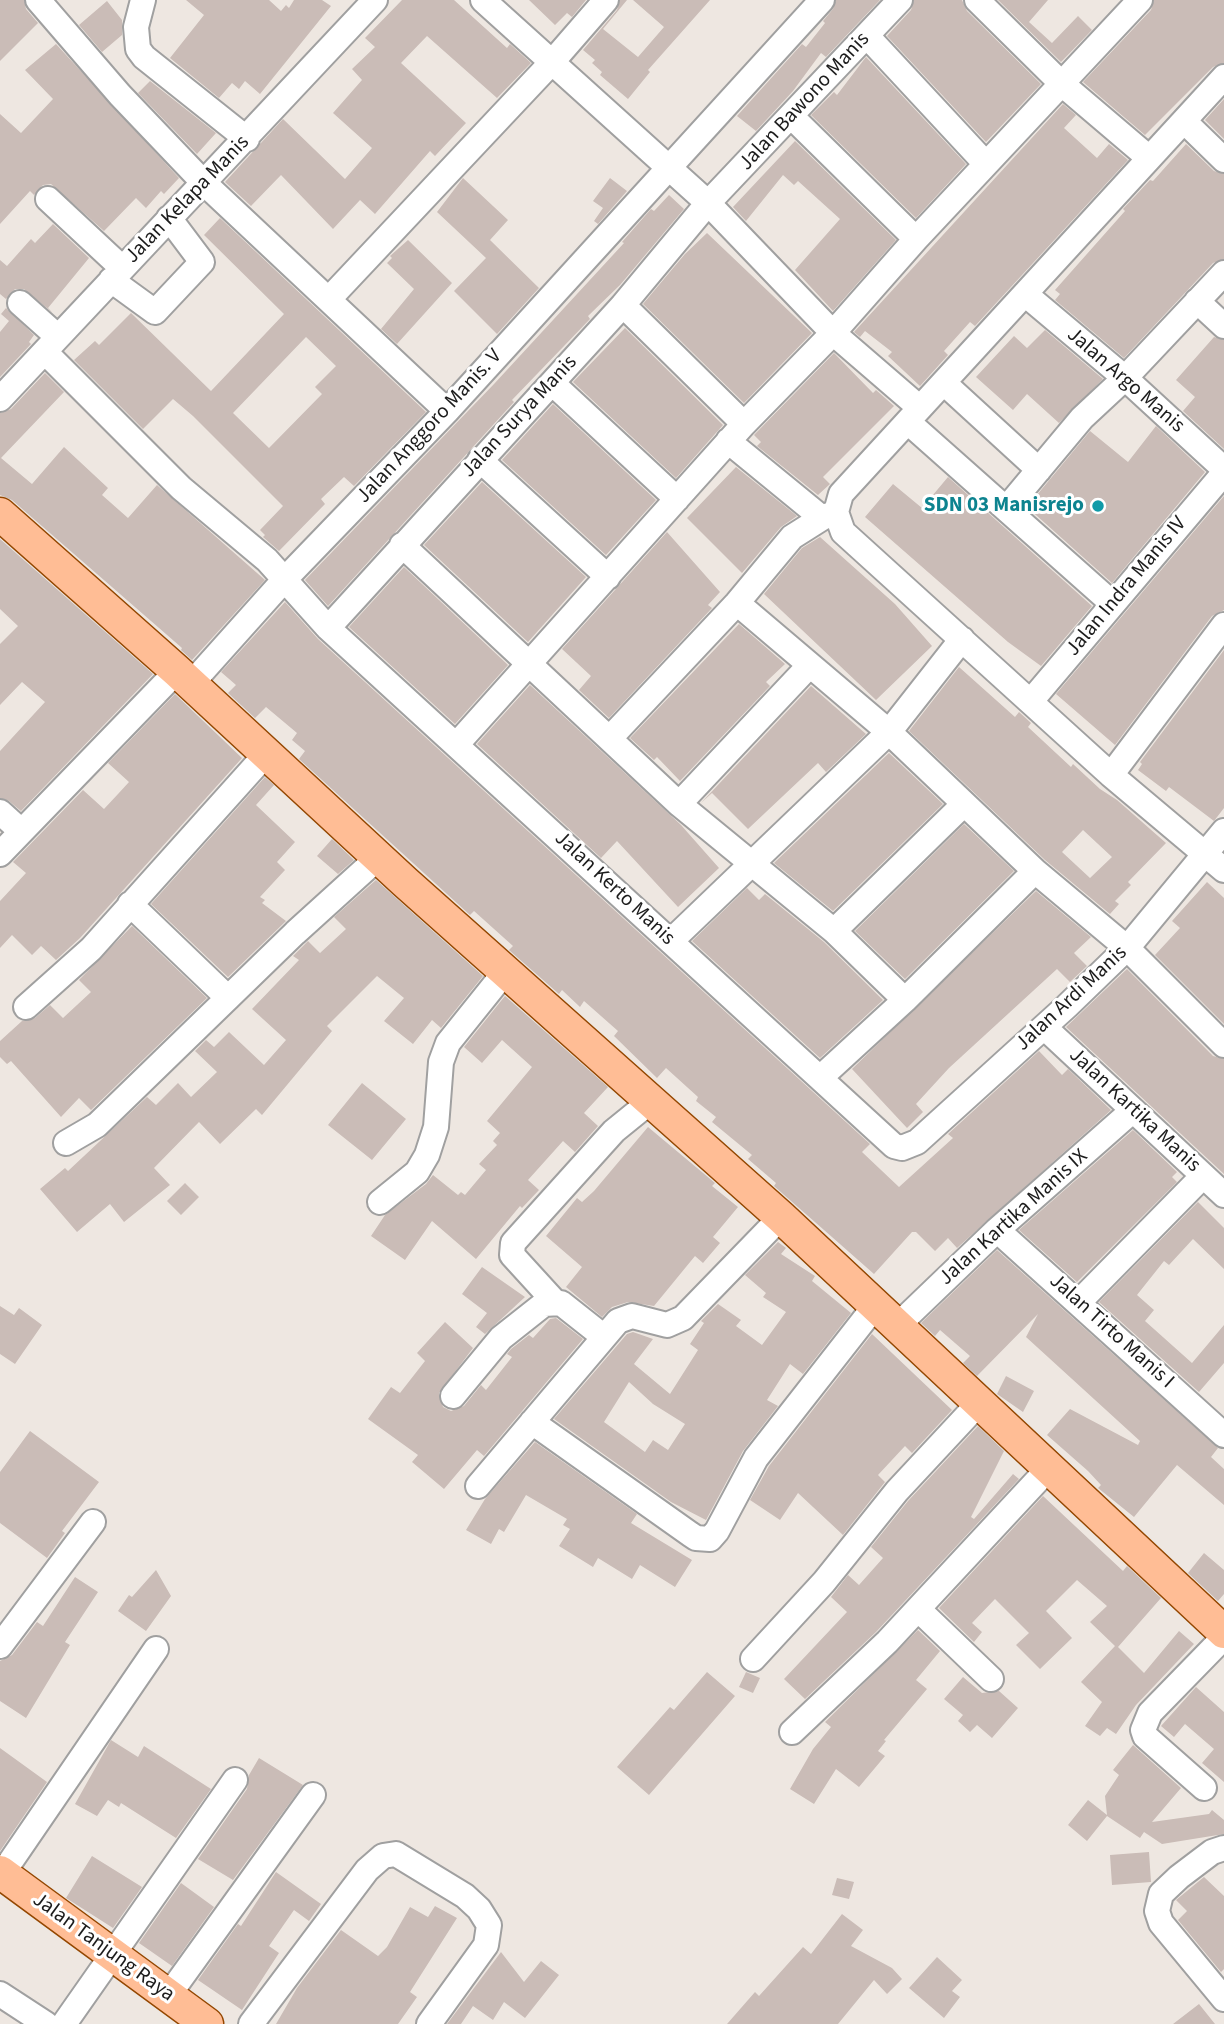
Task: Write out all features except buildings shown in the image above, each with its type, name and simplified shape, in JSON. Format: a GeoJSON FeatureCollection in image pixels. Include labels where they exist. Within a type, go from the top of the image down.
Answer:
{"type":"FeatureCollection","features":[{"type":"Feature","properties":{"kind":"main road"},"geometry":{"type":"LineString","coordinates":[[0,514],[184,677],[505,972],[781,1217],[1224,1635]]}},
{"type":"Feature","properties":{"kind":"main road","name":"Jalan Tanjung Raya"},"geometry":{"type":"LineString","coordinates":[[1,1873],[207,2024]]}},
{"type":"Feature","properties":{"kind":"street"},"geometry":{"type":"LineString","coordinates":[[38,0],[120,95],[203,181],[447,411]]}},
{"type":"Feature","properties":{"kind":"street"},"geometry":{"type":"LineString","coordinates":[[143,0],[136,27],[138,48],[144,57],[247,139]]}},
{"type":"Feature","properties":{"kind":"street","name":"Jalan Kelapa Manis"},"geometry":{"type":"LineString","coordinates":[[0,399],[375,0]]}},
{"type":"Feature","properties":{"kind":"street"},"geometry":{"type":"LineString","coordinates":[[483,0],[708,203],[1006,509],[1113,604]]}},
{"type":"Feature","properties":{"kind":"street"},"geometry":{"type":"LineString","coordinates":[[329,299],[553,61],[606,0]]}},
{"type":"Feature","properties":{"kind":"street","name":"Jalan Anggoro Manis. V"},"geometry":{"type":"LineString","coordinates":[[0,853],[285,579],[447,411],[822,0]]}},
{"type":"Feature","properties":{"kind":"street","name":"Jalan Bawono Manis"},"geometry":{"type":"LineString","coordinates":[[708,203],[900,0]]}},
{"type":"Feature","properties":{"kind":"street"},"geometry":{"type":"LineString","coordinates":[[977,0],[1062,84],[1149,158]]}},
{"type":"Feature","properties":{"kind":"street"},"geometry":{"type":"LineString","coordinates":[[457,744],[736,432],[833,333],[916,239],[1140,0]]}},
{"type":"Feature","properties":{"kind":"street"},"geometry":{"type":"LineString","coordinates":[[867,36],[986,164]]}},
{"type":"Feature","properties":{"kind":"street"},"geometry":{"type":"LineString","coordinates":[[610,738],[737,603],[792,537],[829,515],[841,495],[1224,77]]}},
{"type":"Feature","properties":{"kind":"street"},"geometry":{"type":"LineString","coordinates":[[792,117],[916,239]]}},
{"type":"Feature","properties":{"kind":"street"},"geometry":{"type":"LineString","coordinates":[[1184,121],[1224,160]]}},
{"type":"Feature","properties":{"kind":"street"},"geometry":{"type":"LineString","coordinates":[[48,199],[155,312],[202,262],[169,218]]}},
{"type":"Feature","properties":{"kind":"street","name":"Jalan Surya Manis"},"geometry":{"type":"LineString","coordinates":[[328,628],[623,305],[708,203]]}},
{"type":"Feature","properties":{"kind":"street"},"geometry":{"type":"LineString","coordinates":[[1006,509],[1082,418],[1125,378],[1224,272]]}},
{"type":"Feature","properties":{"kind":"street","name":"Jalan Argo Manis"},"geometry":{"type":"LineString","coordinates":[[1025,294],[1125,378],[1224,471]]}},
{"type":"Feature","properties":{"kind":"street"},"geometry":{"type":"LineString","coordinates":[[1197,301],[1224,326]]}},
{"type":"Feature","properties":{"kind":"street","name":"Jalan Kerto Manis"},"geometry":{"type":"LineString","coordinates":[[20,303],[51,344],[181,488],[267,560],[328,628],[894,1146],[902,1148]]}},
{"type":"Feature","properties":{"kind":"street"},"geometry":{"type":"LineString","coordinates":[[623,305],[736,432],[1111,775],[1224,870]]}},
{"type":"Feature","properties":{"kind":"street"},"geometry":{"type":"LineString","coordinates":[[552,383],[677,499]]}},
{"type":"Feature","properties":{"kind":"street"},"geometry":{"type":"LineString","coordinates":[[944,383],[1039,470]]}},
{"type":"Feature","properties":{"kind":"street"},"geometry":{"type":"LineString","coordinates":[[480,460],[608,577]]}},
{"type":"Feature","properties":{"kind":"street","name":"Jalan Indra Manis IV"},"geometry":{"type":"LineString","coordinates":[[1031,701],[1224,471]]}},
{"type":"Feature","properties":{"kind":"street"},"geometry":{"type":"LineString","coordinates":[[402,545],[679,804],[749,865],[834,932],[905,1000]]}},
{"type":"Feature","properties":{"kind":"street"},"geometry":{"type":"LineString","coordinates":[[737,603],[889,732],[1035,871],[1127,948],[1224,1045]]}},
{"type":"Feature","properties":{"kind":"street"},"geometry":{"type":"LineString","coordinates":[[1111,775],[1224,625]]}},
{"type":"Feature","properties":{"kind":"street"},"geometry":{"type":"LineString","coordinates":[[671,941],[889,732],[962,639]]}},
{"type":"Feature","properties":{"kind":"street"},"geometry":{"type":"LineString","coordinates":[[679,804],[809,666]]}},
{"type":"Feature","properties":{"kind":"street"},"geometry":{"type":"LineString","coordinates":[[26,1007],[90,949],[267,753]]}},
{"type":"Feature","properties":{"kind":"street"},"geometry":{"type":"LineString","coordinates":[[834,932],[964,804]]}},
{"type":"Feature","properties":{"kind":"street"},"geometry":{"type":"LineString","coordinates":[[0,812],[21,831]]}},
{"type":"Feature","properties":{"kind":"street","name":"Jalan Ardi Manis"},"geometry":{"type":"LineString","coordinates":[[902,1148],[917,1142],[1127,948],[1224,831]]}},
{"type":"Feature","properties":{"kind":"street"},"geometry":{"type":"LineString","coordinates":[[66,1143],[97,1125],[380,856]]}},
{"type":"Feature","properties":{"kind":"street"},"geometry":{"type":"LineString","coordinates":[[820,1078],[905,1000],[1035,871]]}},
{"type":"Feature","properties":{"kind":"street"},"geometry":{"type":"LineString","coordinates":[[130,904],[228,998]]}},
{"type":"Feature","properties":{"kind":"street"},"geometry":{"type":"LineString","coordinates":[[380,1202],[417,1172],[427,1155],[436,1127],[441,1062],[448,1043],[505,972]]}},
{"type":"Feature","properties":{"kind":"street","name":"Jalan Kartika Manis"},"geometry":{"type":"LineString","coordinates":[[1044,1027],[1224,1195]]}},
{"type":"Feature","properties":{"kind":"street"},"geometry":{"type":"LineString","coordinates":[[604,1337],[571,1310],[554,1301],[512,1255],[513,1243],[614,1131],[651,1101]]}},
{"type":"Feature","properties":{"kind":"street","name":"Jalan Kartika Manis IX"},"geometry":{"type":"LineString","coordinates":[[532,1422],[696,1538],[710,1538],[756,1458],[886,1316],[997,1230],[1132,1111]]}},
{"type":"Feature","properties":{"kind":"street"},"geometry":{"type":"LineString","coordinates":[[1078,1303],[1203,1176]]}},
{"type":"Feature","properties":{"kind":"street"},"geometry":{"type":"LineString","coordinates":[[478,1486],[604,1337],[627,1316],[667,1325],[683,1318],[781,1217]]}},
{"type":"Feature","properties":{"kind":"street","name":"Jalan Tirto Manis I"},"geometry":{"type":"LineString","coordinates":[[997,1230],[1224,1435]]}},
{"type":"Feature","properties":{"kind":"street"},"geometry":{"type":"LineString","coordinates":[[453,1396],[500,1338],[527,1314],[554,1301]]}},
{"type":"Feature","properties":{"kind":"street"},"geometry":{"type":"LineString","coordinates":[[753,1659],[824,1582],[897,1491],[979,1403]]}},
{"type":"Feature","properties":{"kind":"street"},"geometry":{"type":"LineString","coordinates":[[792,1732],[918,1609],[1049,1468]]}},
{"type":"Feature","properties":{"kind":"street"},"geometry":{"type":"LineString","coordinates":[[0,1646],[93,1522]]}},
{"type":"Feature","properties":{"kind":"street"},"geometry":{"type":"LineString","coordinates":[[918,1609],[991,1679]]}},
{"type":"Feature","properties":{"kind":"street"},"geometry":{"type":"LineString","coordinates":[[1204,1788],[1145,1736],[1143,1730],[1150,1713],[1224,1635]]}},
{"type":"Feature","properties":{"kind":"street"},"geometry":{"type":"LineString","coordinates":[[1,1873],[156,1649]]}},
{"type":"Feature","properties":{"kind":"street"},"geometry":{"type":"LineString","coordinates":[[64,2024],[235,1780]]}},
{"type":"Feature","properties":{"kind":"street"},"geometry":{"type":"LineString","coordinates":[[168,1996],[313,1795]]}},
{"type":"Feature","properties":{"kind":"street"},"geometry":{"type":"LineString","coordinates":[[1224,1848],[1212,1852],[1170,1885],[1161,1894],[1157,1911],[1161,1923],[1224,1999]]}},
{"type":"Feature","properties":{"kind":"street"},"geometry":{"type":"LineString","coordinates":[[251,2024],[367,1870],[383,1856],[396,1854],[465,1896],[479,1909],[489,1925],[486,1945],[429,2024]]}},
{"type":"Feature","properties":{"kind":"street"},"geometry":{"type":"LineString","coordinates":[[0,1994],[46,2024]]}},
{"type":"Feature","properties":{"kind":"place","name":"SDN 03 Manisrejo"},"geometry":{"type":"Point","coordinates":[1098,506]}}]}
